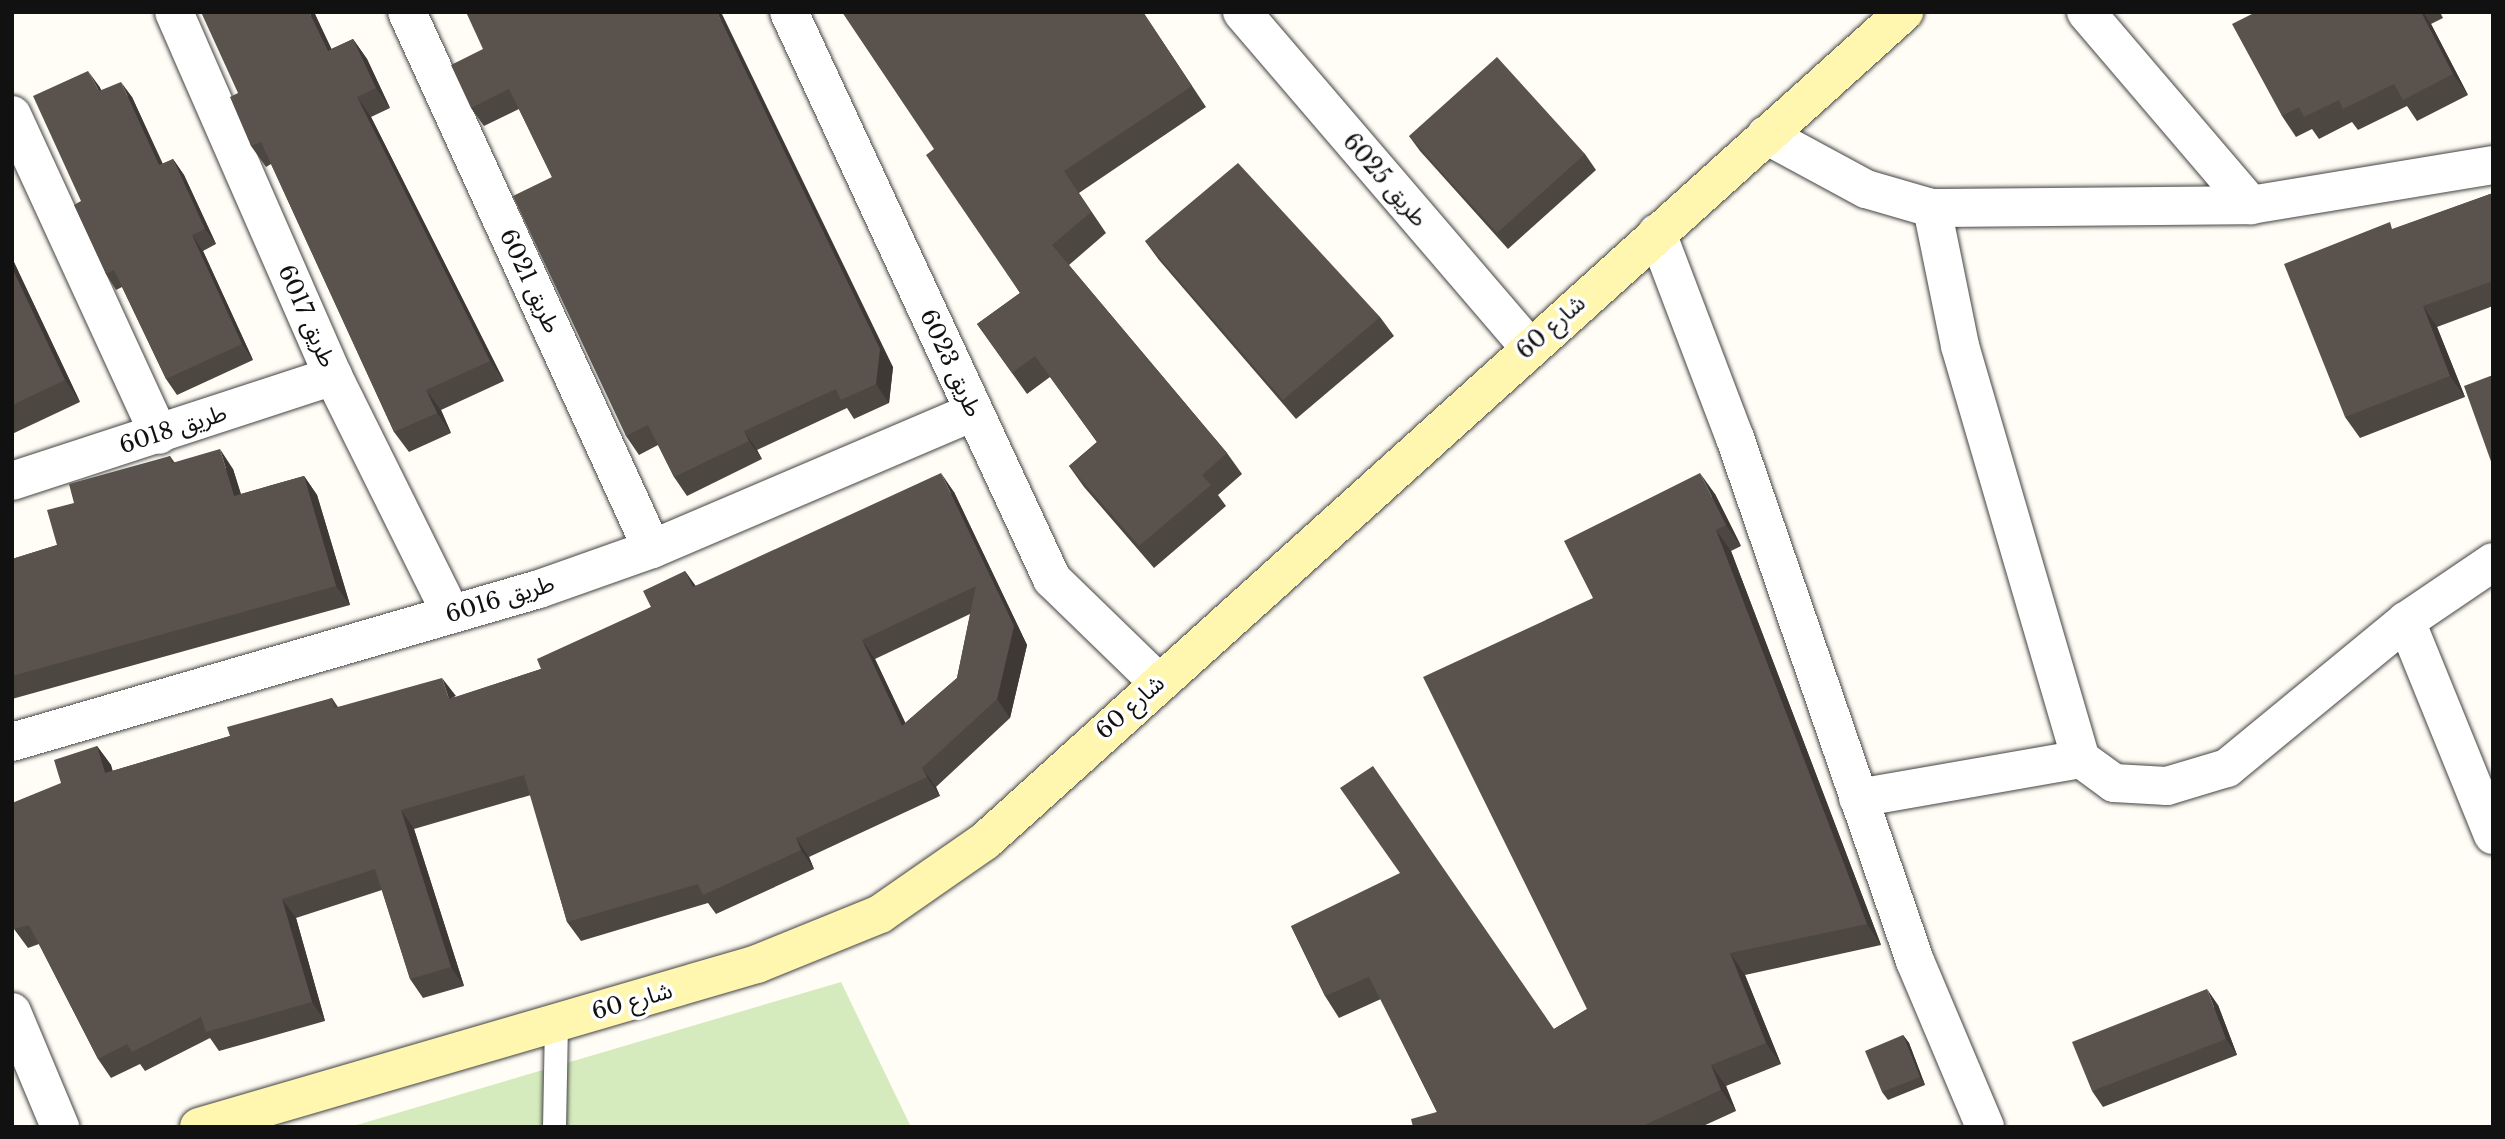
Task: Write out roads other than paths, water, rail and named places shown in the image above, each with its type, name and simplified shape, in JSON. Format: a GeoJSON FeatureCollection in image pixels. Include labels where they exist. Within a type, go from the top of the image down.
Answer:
{"type":"FeatureCollection","features":[{"type":"Feature","properties":{"kind":"street","name":"طريق 6017"},"geometry":{"type":"LineString","coordinates":[[174,12],[333,376],[451,614]]}},
{"type":"Feature","properties":{"kind":"street","name":"طريق 6021"},"geometry":{"type":"LineString","coordinates":[[407,12],[653,549]]}},
{"type":"Feature","properties":{"kind":"street","name":"طريق 6023"},"geometry":{"type":"LineString","coordinates":[[789,12],[1052,579],[1157,682]]}},
{"type":"Feature","properties":{"kind":"street","name":"شارع 60"},"geometry":{"type":"LineString","coordinates":[[199,1127],[757,964],[880,914],[985,841],[1157,682],[1904,12]]}},
{"type":"Feature","properties":{"kind":"street"},"geometry":{"type":"LineString","coordinates":[[2086,12],[2251,205]]}},
{"type":"Feature","properties":{"kind":"street","name":"طريق 6025"},"geometry":{"type":"LineString","coordinates":[[1252,16],[1529,347]]}},
{"type":"Feature","properties":{"kind":"street"},"geometry":{"type":"LineString","coordinates":[[12,115],[159,435]]}},
{"type":"Feature","properties":{"kind":"street"},"geometry":{"type":"LineString","coordinates":[[1766,135],[1866,189],[1932,208],[2251,205],[2493,165]]}},
{"type":"Feature","properties":{"kind":"street"},"geometry":{"type":"LineString","coordinates":[[1932,208],[1960,346],[2081,759],[2114,783],[2167,786],[2227,768],[2406,621],[2493,562]]}},
{"type":"Feature","properties":{"kind":"street"},"geometry":{"type":"LineString","coordinates":[[1657,233],[1915,961],[1985,1127]]}},
{"type":"Feature","properties":{"kind":"street","name":"طريق 6018"},"geometry":{"type":"LineString","coordinates":[[12,481],[333,376]]}},
{"type":"Feature","properties":{"kind":"street","name":"طريق 6016"},"geometry":{"type":"LineString","coordinates":[[12,742],[451,614],[653,549],[973,412]]}},
{"type":"Feature","properties":{"kind":"street"},"geometry":{"type":"LineString","coordinates":[[2406,621],[2493,835]]}},
{"type":"Feature","properties":{"kind":"street"},"geometry":{"type":"LineString","coordinates":[[1858,798],[2081,759]]}},
{"type":"Feature","properties":{"kind":"street"},"geometry":{"type":"LineString","coordinates":[[12,1012],[60,1127]]}},
{"type":"Feature","properties":{"kind":"lane"},"geometry":{"type":"LineString","coordinates":[[554,1127],[556,1023]]}}]}
